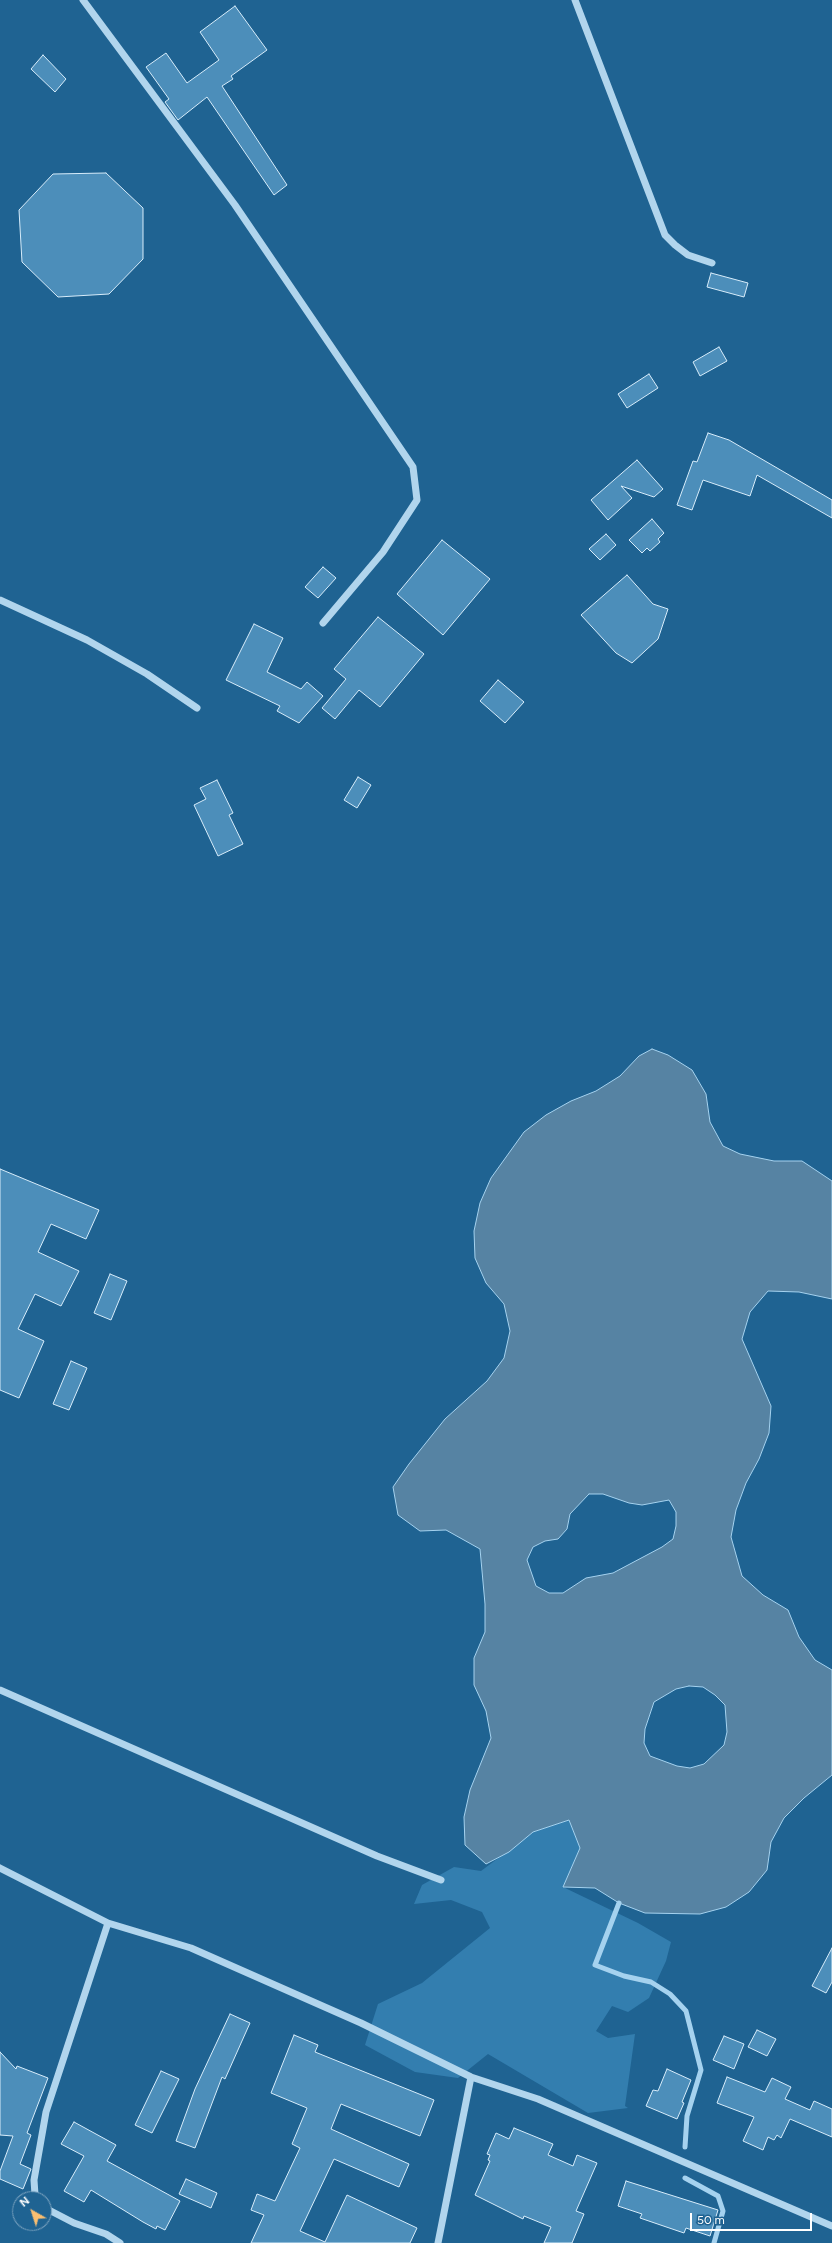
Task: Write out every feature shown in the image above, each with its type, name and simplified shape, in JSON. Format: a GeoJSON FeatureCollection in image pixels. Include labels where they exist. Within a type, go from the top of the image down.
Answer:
{"type":"FeatureCollection","features":[{"type":"Feature","properties":{"kind":"street"},"geometry":{"type":"LineString","coordinates":[[83,0],[235,205],[413,467],[417,500],[383,552],[323,623]]}},
{"type":"Feature","properties":{"kind":"street"},"geometry":{"type":"LineString","coordinates":[[575,0],[665,235],[675,245],[688,254],[712,263]]}},
{"type":"Feature","properties":{"kind":"street"},"geometry":{"type":"LineString","coordinates":[[0,600],[87,640],[148,674],[197,708]]}},
{"type":"Feature","properties":{"kind":"street"},"geometry":{"type":"LineString","coordinates":[[0,1690],[377,1856],[441,1880]]}},
{"type":"Feature","properties":{"kind":"street"},"geometry":{"type":"LineString","coordinates":[[0,1868],[108,1923],[190,1948],[361,2023],[472,2077],[538,2099],[832,2226]]}},
{"type":"Feature","properties":{"kind":"street"},"geometry":{"type":"LineString","coordinates":[[35,2191],[34,2180],[46,2112],[108,1923]]}},
{"type":"Feature","properties":{"kind":"street"},"geometry":{"type":"LineString","coordinates":[[438,2243],[472,2077]]}},
{"type":"Feature","properties":{"kind":"street"},"geometry":{"type":"LineString","coordinates":[[52,2212],[74,2223],[106,2234],[120,2243]]}},
{"type":"Feature","properties":{"kind":"shaded area"},"geometry":{"type":"Polygon","coordinates":[[[652,1049],[668,1055],[692,1070],[706,1094],[710,1122],[723,1146],[740,1154],[774,1161],[802,1161],[832,1181],[832,1299],[799,1292],[768,1291],[750,1312],[742,1339],[771,1406],[769,1433],[759,1459],[746,1483],[736,1510],[731,1537],[742,1576],[763,1595],[788,1610],[799,1637],[815,1660],[832,1670],[832,1775],[804,1798],[784,1818],[771,1842],[767,1870],[749,1892],[726,1907],[700,1914],[645,1913],[619,1903],[595,1888],[563,1887],[580,1848],[569,1820],[533,1832],[509,1852],[486,1864],[465,1845],[464,1817],[470,1790],[491,1738],[486,1711],[474,1685],[474,1658],[485,1632],[485,1604],[480,1549],[446,1530],[420,1531],[398,1515],[393,1487],[409,1464],[445,1419],[487,1381],[504,1358],[510,1331],[504,1304],[486,1283],[475,1258],[474,1231],[480,1203],[491,1178],[524,1132],[546,1115],[571,1101],[596,1091],[620,1076],[639,1056],[652,1049]],[[589,1494],[570,1514],[567,1529],[558,1539],[545,1541],[533,1547],[527,1560],[536,1586],[549,1593],[563,1593],[586,1578],[613,1573],[662,1547],[673,1539],[676,1526],[676,1512],[669,1500],[642,1505],[629,1503],[603,1494],[589,1494]],[[689,1686],[676,1689],[654,1702],[645,1729],[644,1743],[650,1756],[677,1766],[690,1768],[704,1764],[724,1745],[727,1732],[725,1705],[715,1695],[703,1687],[689,1686]]]}},
{"type":"Feature","properties":{"kind":"shaded area"},"geometry":{"type":"Polygon","coordinates":[[[569,1820],[580,1848],[563,1887],[638,1923],[671,1942],[666,1961],[649,1998],[628,2012],[612,2006],[596,2031],[608,2038],[635,2034],[625,2106],[628,2108],[588,2113],[488,2054],[458,2078],[415,2072],[365,2045],[378,2004],[422,1983],[490,1928],[482,1912],[451,1900],[414,1904],[422,1885],[454,1867],[481,1871],[533,1832],[569,1820]]]}},
{"type":"Feature","properties":{"kind":"building"},"geometry":{"type":"Polygon","coordinates":[[[235,6],[267,50],[231,76],[233,79],[222,86],[287,185],[274,195],[207,97],[178,120],[165,102],[169,99],[146,67],[166,53],[187,83],[219,60],[200,32],[235,6]]]}},
{"type":"Feature","properties":{"kind":"building"},"geometry":{"type":"Polygon","coordinates":[[[43,55],[66,79],[55,92],[31,69],[43,55]]]}},
{"type":"Feature","properties":{"kind":"building"},"geometry":{"type":"Polygon","coordinates":[[[106,173],[143,208],[143,259],[109,294],[58,297],[22,262],[19,210],[53,174],[106,173]]]}},
{"type":"Feature","properties":{"kind":"building"},"geometry":{"type":"Polygon","coordinates":[[[711,273],[748,283],[744,297],[707,287],[711,273]]]}},
{"type":"Feature","properties":{"kind":"building"},"geometry":{"type":"Polygon","coordinates":[[[719,347],[727,361],[700,376],[693,362],[719,347]]]}},
{"type":"Feature","properties":{"kind":"building"},"geometry":{"type":"Polygon","coordinates":[[[649,374],[658,388],[627,408],[618,394],[649,374]]]}},
{"type":"Feature","properties":{"kind":"building"},"geometry":{"type":"Polygon","coordinates":[[[708,433],[729,440],[832,500],[832,518],[757,475],[750,496],[703,480],[692,510],[677,505],[693,461],[697,462],[708,433]]]}},
{"type":"Feature","properties":{"kind":"building"},"geometry":{"type":"Polygon","coordinates":[[[637,460],[663,489],[654,497],[621,486],[632,498],[608,520],[591,500],[637,460]]]}},
{"type":"Feature","properties":{"kind":"building"},"geometry":{"type":"Polygon","coordinates":[[[652,519],[664,533],[658,539],[660,542],[650,551],[647,548],[642,553],[629,540],[652,519]]]}},
{"type":"Feature","properties":{"kind":"building"},"geometry":{"type":"Polygon","coordinates":[[[606,534],[616,545],[600,560],[589,549],[606,534]]]}},
{"type":"Feature","properties":{"kind":"building"},"geometry":{"type":"Polygon","coordinates":[[[442,540],[490,579],[443,635],[397,594],[442,540]]]}},
{"type":"Feature","properties":{"kind":"building"},"geometry":{"type":"Polygon","coordinates":[[[323,567],[336,578],[318,598],[305,587],[323,567]]]}},
{"type":"Feature","properties":{"kind":"building"},"geometry":{"type":"Polygon","coordinates":[[[627,575],[653,604],[668,609],[658,639],[632,663],[616,653],[581,615],[627,575]]]}},
{"type":"Feature","properties":{"kind":"building"},"geometry":{"type":"Polygon","coordinates":[[[378,617],[424,654],[380,707],[359,690],[335,719],[322,708],[346,679],[334,669],[378,617]]]}},
{"type":"Feature","properties":{"kind":"building"},"geometry":{"type":"Polygon","coordinates":[[[254,624],[283,638],[267,672],[301,689],[307,682],[323,696],[299,723],[277,711],[280,706],[226,680],[254,624]]]}},
{"type":"Feature","properties":{"kind":"building"},"geometry":{"type":"Polygon","coordinates":[[[498,680],[524,702],[505,723],[480,701],[498,680]]]}},
{"type":"Feature","properties":{"kind":"building"},"geometry":{"type":"Polygon","coordinates":[[[358,777],[371,785],[357,808],[344,800],[358,777]]]}},
{"type":"Feature","properties":{"kind":"building"},"geometry":{"type":"Polygon","coordinates":[[[217,780],[233,813],[229,815],[243,844],[218,856],[194,805],[206,799],[200,788],[217,780]]]}},
{"type":"Feature","properties":{"kind":"building"},"geometry":{"type":"Polygon","coordinates":[[[0,1169],[99,1210],[86,1239],[51,1224],[38,1252],[79,1271],[61,1306],[35,1294],[18,1329],[44,1341],[19,1398],[0,1390],[0,1169]]]}},
{"type":"Feature","properties":{"kind":"building"},"geometry":{"type":"Polygon","coordinates":[[[110,1274],[127,1281],[111,1320],[94,1313],[110,1274]]]}},
{"type":"Feature","properties":{"kind":"building"},"geometry":{"type":"Polygon","coordinates":[[[71,1361],[87,1368],[69,1410],[53,1404],[71,1361]]]}},
{"type":"Feature","properties":{"kind":"building"},"geometry":{"type":"Polygon","coordinates":[[[832,1948],[832,1982],[826,1993],[812,1986],[832,1948]]]}},
{"type":"Feature","properties":{"kind":"building"},"geometry":{"type":"Polygon","coordinates":[[[230,2014],[250,2023],[225,2079],[222,2077],[195,2148],[176,2141],[195,2089],[230,2014]]]}},
{"type":"Feature","properties":{"kind":"building"},"geometry":{"type":"Polygon","coordinates":[[[757,2030],[776,2039],[767,2056],[748,2047],[757,2030]]]}},
{"type":"Feature","properties":{"kind":"building"},"geometry":{"type":"Polygon","coordinates":[[[294,2035],[318,2045],[315,2052],[434,2100],[420,2136],[341,2104],[331,2129],[409,2164],[399,2187],[334,2159],[300,2231],[325,2242],[347,2195],[417,2228],[410,2243],[251,2243],[264,2215],[251,2210],[257,2194],[275,2201],[300,2148],[292,2144],[307,2108],[271,2093],[294,2035]]]}},
{"type":"Feature","properties":{"kind":"building"},"geometry":{"type":"Polygon","coordinates":[[[724,2036],[744,2044],[734,2069],[713,2060],[724,2036]]]}},
{"type":"Feature","properties":{"kind":"building"},"geometry":{"type":"Polygon","coordinates":[[[0,2052],[16,2069],[17,2066],[48,2078],[27,2133],[31,2135],[20,2164],[31,2169],[23,2189],[0,2179],[0,2171],[13,2136],[0,2135],[0,2052]]]}},
{"type":"Feature","properties":{"kind":"building"},"geometry":{"type":"Polygon","coordinates":[[[667,2069],[691,2080],[677,2119],[646,2106],[653,2090],[658,2091],[667,2069]]]}},
{"type":"Feature","properties":{"kind":"building"},"geometry":{"type":"Polygon","coordinates":[[[161,2071],[179,2079],[152,2133],[135,2125],[161,2071]]]}},
{"type":"Feature","properties":{"kind":"building"},"geometry":{"type":"Polygon","coordinates":[[[727,2077],[765,2092],[772,2078],[791,2087],[785,2099],[810,2110],[814,2101],[832,2109],[832,2137],[790,2119],[781,2138],[777,2135],[774,2140],[768,2137],[763,2150],[743,2141],[754,2117],[717,2103],[727,2077]]]}},
{"type":"Feature","properties":{"kind":"building"},"geometry":{"type":"Polygon","coordinates":[[[74,2122],[116,2145],[107,2161],[180,2201],[165,2230],[157,2226],[156,2229],[143,2222],[91,2190],[84,2202],[64,2191],[84,2156],[61,2144],[74,2122]]]}},
{"type":"Feature","properties":{"kind":"building"},"geometry":{"type":"Polygon","coordinates":[[[514,2128],[553,2144],[548,2155],[573,2166],[577,2155],[597,2163],[576,2211],[584,2214],[572,2243],[544,2243],[551,2227],[524,2216],[523,2219],[475,2195],[490,2161],[488,2160],[490,2155],[487,2154],[496,2133],[509,2139],[514,2128]]]}},
{"type":"Feature","properties":{"kind":"building"},"geometry":{"type":"Polygon","coordinates":[[[186,2179],[217,2193],[211,2208],[179,2194],[186,2179]]]}},
{"type":"Feature","properties":{"kind":"building"},"geometry":{"type":"Polygon","coordinates":[[[626,2181],[718,2210],[710,2236],[686,2228],[684,2233],[640,2218],[642,2214],[618,2206],[626,2181]]]}},
{"type":"Feature","properties":{"kind":"waterway"},"geometry":{"type":"LineString","coordinates":[[619,1903],[595,1965],[624,1976],[651,1982],[670,1994],[686,2011],[701,2070],[687,2116],[685,2147]]}},
{"type":"Feature","properties":{"kind":"waterway"},"geometry":{"type":"LineString","coordinates":[[685,2178],[718,2196],[723,2211],[714,2243]]}}]}
